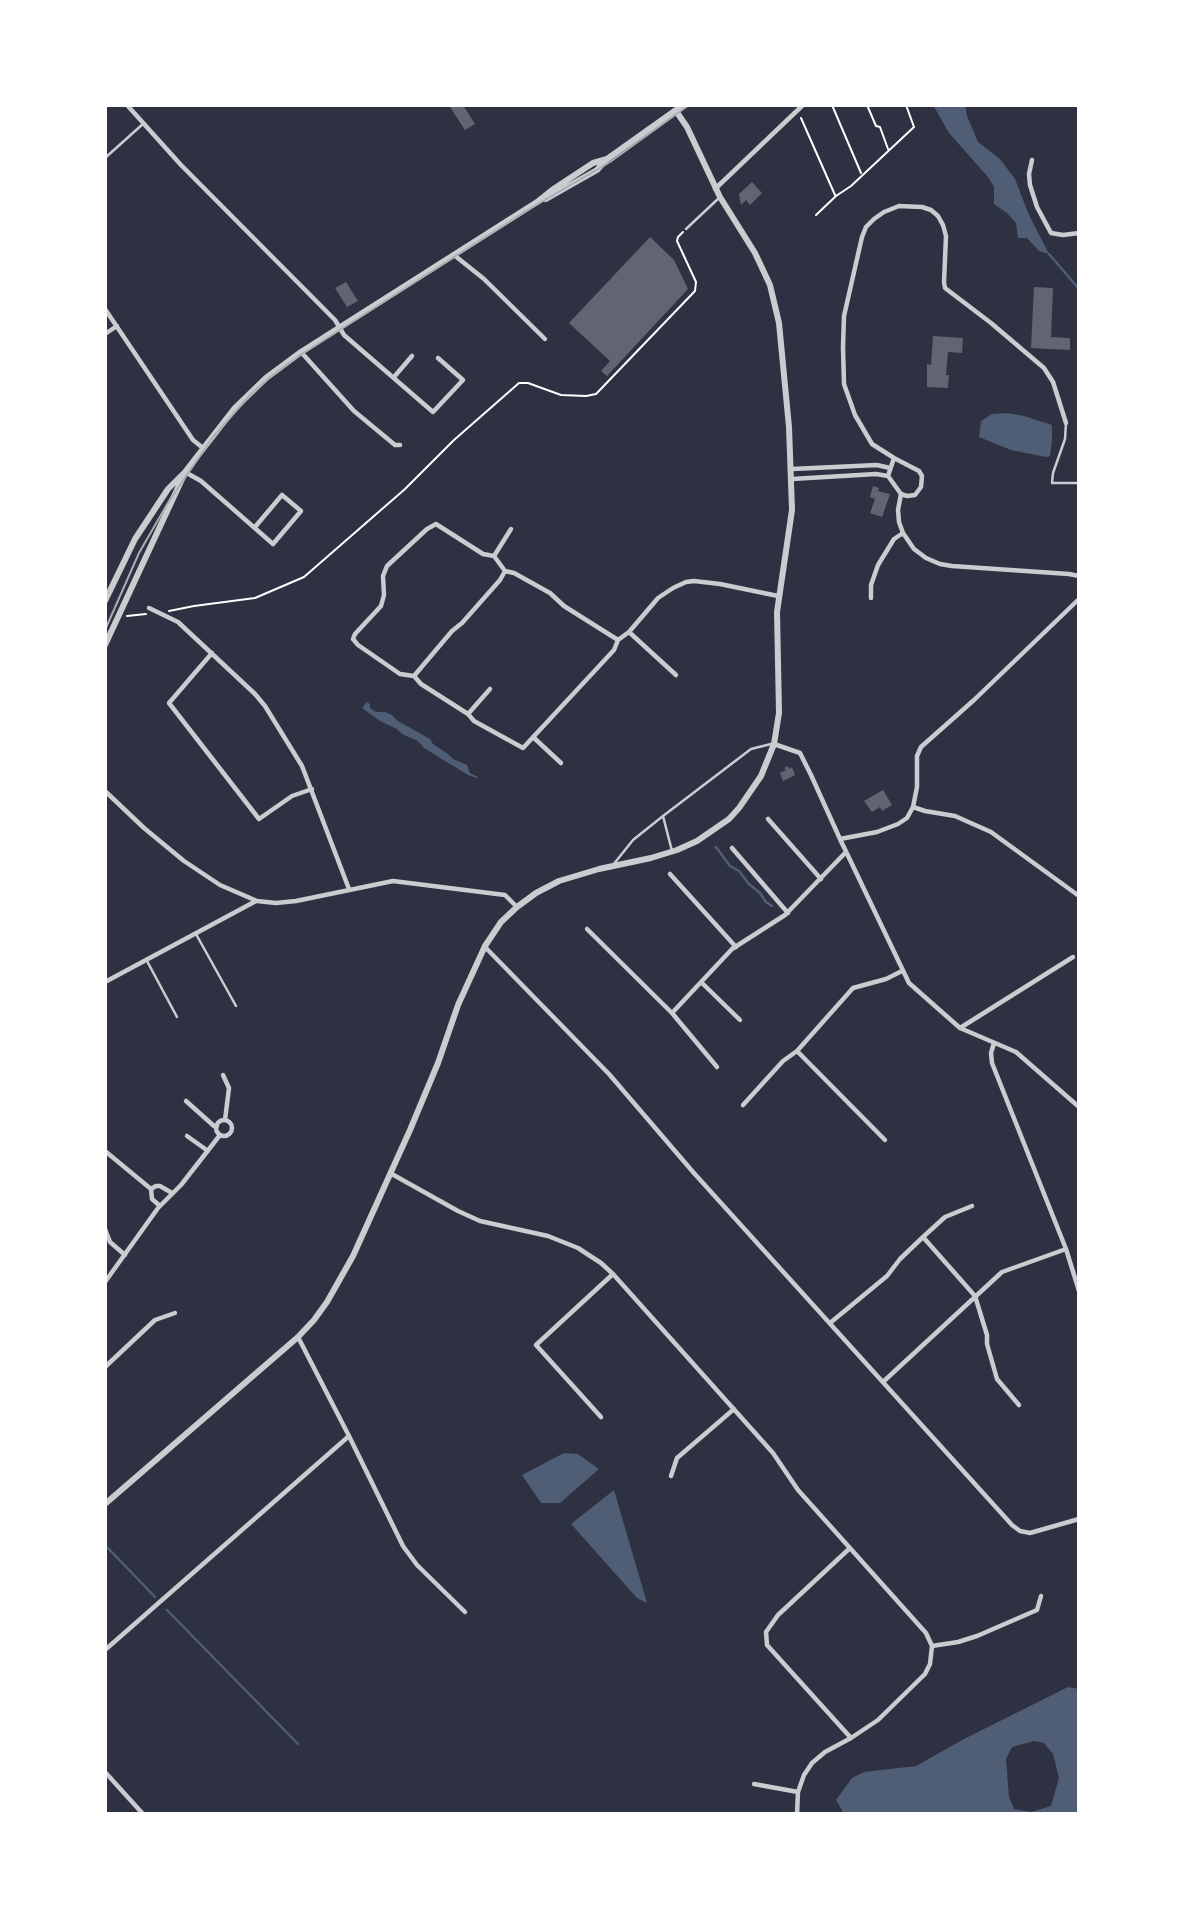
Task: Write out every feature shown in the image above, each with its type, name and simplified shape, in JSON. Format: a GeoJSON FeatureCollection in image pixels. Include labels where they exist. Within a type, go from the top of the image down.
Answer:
{"type":"FeatureCollection","features":[{"type":"Feature","properties":{"kind":"street"},"geometry":{"type":"LineString","coordinates":[[127,105],[188,172],[335,320],[344,335],[433,412],[463,380],[438,358]]}},
{"type":"Feature","properties":{"kind":"street"},"geometry":{"type":"LineString","coordinates":[[105,601],[108,587],[152,512],[247,395],[301,352],[537,202],[594,172],[607,159],[683,105]]}},
{"type":"Feature","properties":{"kind":"street"},"geometry":{"type":"LineString","coordinates":[[715,190],[803,105]]}},
{"type":"Feature","properties":{"kind":"street"},"geometry":{"type":"LineString","coordinates":[[105,1504],[298,1337],[314,1320],[340,1282],[430,1083],[458,1005],[485,946],[501,922],[517,906],[559,881],[672,851],[697,841],[734,814],[761,776],[774,744],[779,702],[776,635],[778,596],[791,519],[792,469],[779,323],[770,285],[755,253],[715,190],[687,127],[676,111]]}},
{"type":"Feature","properties":{"kind":"street"},"geometry":{"type":"LineString","coordinates":[[1032,160],[1028,174],[1030,185],[1037,207],[1051,233],[1079,233]]}},
{"type":"Feature","properties":{"kind":"street"},"geometry":{"type":"LineString","coordinates":[[792,478],[876,474],[888,477],[901,494],[907,496],[915,495],[921,487],[922,476],[919,471],[872,444],[855,415],[844,384],[844,316],[862,237],[866,227],[884,212],[899,206],[922,207],[938,216],[946,236],[945,288],[1044,368],[1053,382],[1066,423]]}},
{"type":"Feature","properties":{"kind":"street"},"geometry":{"type":"LineString","coordinates":[[454,255],[484,279],[545,339]]}},
{"type":"Feature","properties":{"kind":"street"},"geometry":{"type":"LineString","coordinates":[[105,309],[193,440],[202,448]]}},
{"type":"Feature","properties":{"kind":"street"},"geometry":{"type":"LineString","coordinates":[[105,334],[117,326]]}},
{"type":"Feature","properties":{"kind":"street"},"geometry":{"type":"LineString","coordinates":[[301,352],[354,411],[395,445],[400,445]]}},
{"type":"Feature","properties":{"kind":"street"},"geometry":{"type":"LineString","coordinates":[[394,377],[412,356]]}},
{"type":"Feature","properties":{"kind":"street"},"geometry":{"type":"LineString","coordinates":[[888,477],[894,458]]}},
{"type":"Feature","properties":{"kind":"street"},"geometry":{"type":"LineString","coordinates":[[792,469],[877,465],[890,468]]}},
{"type":"Feature","properties":{"kind":"street"},"geometry":{"type":"LineString","coordinates":[[185,472],[201,481],[274,544],[302,511],[282,495],[255,527]]}},
{"type":"Feature","properties":{"kind":"street"},"geometry":{"type":"LineString","coordinates":[[105,645],[185,472]]}},
{"type":"Feature","properties":{"kind":"street"},"geometry":{"type":"LineString","coordinates":[[901,494],[898,510],[903,533],[914,549],[926,558],[940,564],[1069,573],[1079,576]]}},
{"type":"Feature","properties":{"kind":"street"},"geometry":{"type":"LineString","coordinates":[[618,640],[564,606],[550,593],[514,573],[505,571],[494,556],[483,554],[436,524],[387,566],[383,576],[384,595],[381,606],[353,639],[400,674],[414,676],[421,684],[468,714],[474,721],[523,748],[658,598],[686,582],[694,581],[778,596]]}},
{"type":"Feature","properties":{"kind":"street"},"geometry":{"type":"LineString","coordinates":[[494,556],[511,529]]}},
{"type":"Feature","properties":{"kind":"street"},"geometry":{"type":"LineString","coordinates":[[871,598],[871,585],[878,565],[894,539],[903,533]]}},
{"type":"Feature","properties":{"kind":"street"},"geometry":{"type":"LineString","coordinates":[[414,676],[500,580],[505,571]]}},
{"type":"Feature","properties":{"kind":"street"},"geometry":{"type":"LineString","coordinates":[[840,839],[877,832],[907,818],[913,807],[917,787],[917,756],[921,747],[1079,599]]}},
{"type":"Feature","properties":{"kind":"street"},"geometry":{"type":"LineString","coordinates":[[149,608],[178,622],[265,706],[302,766],[349,889]]}},
{"type":"Feature","properties":{"kind":"street"},"geometry":{"type":"LineString","coordinates":[[629,632],[676,675]]}},
{"type":"Feature","properties":{"kind":"street"},"geometry":{"type":"LineString","coordinates":[[212,653],[169,703],[259,819],[292,796],[312,789]]}},
{"type":"Feature","properties":{"kind":"street"},"geometry":{"type":"LineString","coordinates":[[468,714],[490,688]]}},
{"type":"Feature","properties":{"kind":"street"},"geometry":{"type":"LineString","coordinates":[[533,737],[561,763]]}},
{"type":"Feature","properties":{"kind":"street"},"geometry":{"type":"LineString","coordinates":[[774,744],[800,754],[909,983],[960,1028],[1016,1052],[1079,1107]]}},
{"type":"Feature","properties":{"kind":"street"},"geometry":{"type":"LineString","coordinates":[[105,792],[184,861],[220,885],[257,901],[276,903],[393,881],[505,895],[517,906]]}},
{"type":"Feature","properties":{"kind":"street"},"geometry":{"type":"LineString","coordinates":[[913,807],[955,816],[991,832],[1079,896]]}},
{"type":"Feature","properties":{"kind":"street"},"geometry":{"type":"LineString","coordinates":[[768,819],[821,879]]}},
{"type":"Feature","properties":{"kind":"street"},"geometry":{"type":"LineString","coordinates":[[732,848],[788,912]]}},
{"type":"Feature","properties":{"kind":"street"},"geometry":{"type":"LineString","coordinates":[[672,1013],[736,947],[788,912],[846,852]]}},
{"type":"Feature","properties":{"kind":"street"},"geometry":{"type":"LineString","coordinates":[[670,874],[736,947]]}},
{"type":"Feature","properties":{"kind":"street"},"geometry":{"type":"LineString","coordinates":[[105,982],[257,901]]}},
{"type":"Feature","properties":{"kind":"street"},"geometry":{"type":"LineString","coordinates":[[587,929],[672,1013],[717,1067]]}},
{"type":"Feature","properties":{"kind":"street"},"geometry":{"type":"LineString","coordinates":[[485,946],[609,1074],[693,1172],[1012,1525],[1020,1531],[1030,1533],[1079,1519]]}},
{"type":"Feature","properties":{"kind":"street"},"geometry":{"type":"LineString","coordinates":[[960,1028],[1073,957]]}},
{"type":"Feature","properties":{"kind":"street"},"geometry":{"type":"LineString","coordinates":[[743,1105],[783,1061],[797,1051],[853,988],[886,979],[902,971]]}},
{"type":"Feature","properties":{"kind":"street"},"geometry":{"type":"LineString","coordinates":[[701,982],[740,1020]]}},
{"type":"Feature","properties":{"kind":"street"},"geometry":{"type":"LineString","coordinates":[[994,1043],[992,1063],[1066,1249],[1079,1291]]}},
{"type":"Feature","properties":{"kind":"street"},"geometry":{"type":"LineString","coordinates":[[797,1051],[885,1140]]}},
{"type":"Feature","properties":{"kind":"street"},"geometry":{"type":"LineString","coordinates":[[223,1075],[229,1088],[225,1120]]}},
{"type":"Feature","properties":{"kind":"street"},"geometry":{"type":"LineString","coordinates":[[186,1101],[216,1126],[220,1135]]}},
{"type":"Feature","properties":{"kind":"street"},"geometry":{"type":"LineString","coordinates":[[216,1126],[225,1120]]}},
{"type":"Feature","properties":{"kind":"street"},"geometry":{"type":"LineString","coordinates":[[220,1135],[227,1135],[232,1130],[225,1120]]}},
{"type":"Feature","properties":{"kind":"street"},"geometry":{"type":"LineString","coordinates":[[105,1282],[160,1206],[220,1135]]}},
{"type":"Feature","properties":{"kind":"street"},"geometry":{"type":"LineString","coordinates":[[187,1136],[208,1151]]}},
{"type":"Feature","properties":{"kind":"street"},"geometry":{"type":"LineString","coordinates":[[105,1151],[151,1189],[152,1199],[160,1206]]}},
{"type":"Feature","properties":{"kind":"street"},"geometry":{"type":"LineString","coordinates":[[390,1173],[480,1221],[548,1236],[579,1248],[601,1263],[773,1453],[798,1490],[921,1627],[932,1646],[930,1664],[925,1674],[878,1720],[817,1758],[804,1775],[798,1792],[797,1814]]}},
{"type":"Feature","properties":{"kind":"street"},"geometry":{"type":"LineString","coordinates":[[151,1189],[160,1186],[172,1193]]}},
{"type":"Feature","properties":{"kind":"street"},"geometry":{"type":"LineString","coordinates":[[830,1322],[887,1276],[900,1259],[944,1217],[972,1206]]}},
{"type":"Feature","properties":{"kind":"street"},"geometry":{"type":"LineString","coordinates":[[105,1229],[110,1242],[125,1255]]}},
{"type":"Feature","properties":{"kind":"street"},"geometry":{"type":"LineString","coordinates":[[923,1237],[975,1296],[997,1379],[1019,1405]]}},
{"type":"Feature","properties":{"kind":"street"},"geometry":{"type":"LineString","coordinates":[[884,1381],[1002,1272],[1066,1249]]}},
{"type":"Feature","properties":{"kind":"street"},"geometry":{"type":"LineString","coordinates":[[601,1417],[536,1345],[613,1274]]}},
{"type":"Feature","properties":{"kind":"street"},"geometry":{"type":"LineString","coordinates":[[105,1367],[155,1320],[175,1313]]}},
{"type":"Feature","properties":{"kind":"street"},"geometry":{"type":"LineString","coordinates":[[298,1337],[403,1546],[417,1565],[465,1612]]}},
{"type":"Feature","properties":{"kind":"street"},"geometry":{"type":"LineString","coordinates":[[671,1476],[677,1458],[734,1409]]}},
{"type":"Feature","properties":{"kind":"street"},"geometry":{"type":"LineString","coordinates":[[105,1650],[349,1436]]}},
{"type":"Feature","properties":{"kind":"street"},"geometry":{"type":"LineString","coordinates":[[850,1548],[778,1615],[766,1632],[767,1645],[851,1738]]}},
{"type":"Feature","properties":{"kind":"street"},"geometry":{"type":"LineString","coordinates":[[932,1646],[977,1636],[1037,1610],[1041,1597]]}},
{"type":"Feature","properties":{"kind":"street"},"geometry":{"type":"LineString","coordinates":[[105,1772],[143,1814]]}},
{"type":"Feature","properties":{"kind":"street"},"geometry":{"type":"LineString","coordinates":[[754,1784],[798,1792]]}},
{"type":"Feature","properties":{"kind":"lane"},"geometry":{"type":"LineString","coordinates":[[105,158],[144,123]]}},
{"type":"Feature","properties":{"kind":"lane"},"geometry":{"type":"LineString","coordinates":[[686,229],[720,197]]}},
{"type":"Feature","properties":{"kind":"lane"},"geometry":{"type":"LineString","coordinates":[[1066,423],[1065,439],[1052,483],[1079,483]]}},
{"type":"Feature","properties":{"kind":"lane"},"geometry":{"type":"LineString","coordinates":[[612,866],[633,841],[751,749],[774,744]]}},
{"type":"Feature","properties":{"kind":"lane"},"geometry":{"type":"LineString","coordinates":[[663,816],[672,851]]}},
{"type":"Feature","properties":{"kind":"lane"},"geometry":{"type":"LineString","coordinates":[[196,934],[236,1006]]}},
{"type":"Feature","properties":{"kind":"lane"},"geometry":{"type":"LineString","coordinates":[[146,960],[177,1017]]}},
{"type":"Feature","properties":{"kind":"path"},"geometry":{"type":"LineString","coordinates":[[832,105],[862,174]]}},
{"type":"Feature","properties":{"kind":"path"},"geometry":{"type":"LineString","coordinates":[[867,105],[876,126],[880,127],[888,150]]}},
{"type":"Feature","properties":{"kind":"path"},"geometry":{"type":"LineString","coordinates":[[816,215],[914,127],[905,105]]}},
{"type":"Feature","properties":{"kind":"path"},"geometry":{"type":"LineString","coordinates":[[798,110],[836,196]]}},
{"type":"Feature","properties":{"kind":"path"},"geometry":{"type":"LineString","coordinates":[[122,617],[255,598],[304,577],[405,489],[454,440],[519,383],[528,383],[561,395],[596,394],[695,290],[696,282],[677,241],[678,237]]}},
{"type":"Feature","properties":{"kind":"water"},"geometry":{"type":"Polygon","coordinates":[[[933,105],[965,105],[978,142],[1000,159],[1015,179],[1029,215],[1049,254],[1039,251],[1027,238],[1018,238],[1016,223],[994,204],[994,187],[988,177],[949,133],[933,105]]]}},
{"type":"Feature","properties":{"kind":"water"},"geometry":{"type":"Polygon","coordinates":[[[1007,413],[1052,425],[1050,456],[1011,450],[979,437],[981,421],[992,414],[1007,413]]]}},
{"type":"Feature","properties":{"kind":"water"},"geometry":{"type":"Polygon","coordinates":[[[367,702],[376,712],[392,715],[430,739],[453,759],[467,765],[470,773],[478,777],[468,775],[424,748],[418,741],[380,721],[362,708],[367,702]]]}},
{"type":"Feature","properties":{"kind":"water"},"geometry":{"type":"Polygon","coordinates":[[[564,1453],[578,1454],[599,1469],[560,1503],[541,1503],[522,1475],[564,1453]]]}},
{"type":"Feature","properties":{"kind":"water"},"geometry":{"type":"Polygon","coordinates":[[[614,1490],[647,1603],[637,1598],[571,1524],[614,1490]]]}},
{"type":"Feature","properties":{"kind":"water"},"geometry":{"type":"Polygon","coordinates":[[[1068,1687],[1079,1689],[1079,1814],[844,1814],[836,1800],[852,1778],[864,1772],[916,1766],[1068,1687]],[[1034,1741],[1012,1747],[1006,1759],[1009,1797],[1014,1809],[1031,1812],[1051,1806],[1059,1778],[1053,1754],[1044,1743],[1034,1741]]]}},
{"type":"Feature","properties":{"kind":"building"},"geometry":{"type":"Polygon","coordinates":[[[463,105],[475,124],[465,130],[450,107],[463,105]]]}},
{"type":"Feature","properties":{"kind":"building"},"geometry":{"type":"Polygon","coordinates":[[[752,182],[762,193],[750,205],[746,200],[741,205],[739,194],[752,182]]]}},
{"type":"Feature","properties":{"kind":"building"},"geometry":{"type":"Polygon","coordinates":[[[650,237],[674,260],[688,289],[607,376],[601,371],[610,361],[569,323],[650,237]]]}},
{"type":"Feature","properties":{"kind":"building"},"geometry":{"type":"Polygon","coordinates":[[[346,282],[358,301],[347,307],[335,288],[346,282]]]}},
{"type":"Feature","properties":{"kind":"building"},"geometry":{"type":"Polygon","coordinates":[[[1034,287],[1053,288],[1051,337],[1070,338],[1070,350],[1031,348],[1034,287]]]}},
{"type":"Feature","properties":{"kind":"building"},"geometry":{"type":"Polygon","coordinates":[[[933,336],[963,338],[962,353],[948,352],[948,388],[927,387],[927,364],[931,365],[933,336]]]}},
{"type":"Feature","properties":{"kind":"building"},"geometry":{"type":"Polygon","coordinates":[[[873,486],[879,488],[878,491],[890,494],[882,517],[870,513],[875,499],[870,497],[873,486]]]}},
{"type":"Feature","properties":{"kind":"building"},"geometry":{"type":"Polygon","coordinates":[[[788,766],[789,769],[792,767],[795,775],[783,781],[780,773],[788,766]]]}},
{"type":"Feature","properties":{"kind":"building"},"geometry":{"type":"Polygon","coordinates":[[[883,790],[892,805],[882,811],[880,807],[872,812],[864,801],[883,790]]]}},
{"type":"Feature","properties":{"kind":"waterway"},"geometry":{"type":"LineString","coordinates":[[1049,254],[1079,289]]}},
{"type":"Feature","properties":{"kind":"waterway"},"geometry":{"type":"LineString","coordinates":[[716,847],[730,866],[739,871],[772,906]]}},
{"type":"Feature","properties":{"kind":"waterway"},"geometry":{"type":"LineString","coordinates":[[105,1545],[155,1597]]}},
{"type":"Feature","properties":{"kind":"waterway"},"geometry":{"type":"LineString","coordinates":[[167,1610],[298,1744]]}},
{"type":"Feature","properties":{"kind":"tram line"},"geometry":{"type":"LineString","coordinates":[[105,630],[139,553],[169,501],[213,437],[251,394],[302,354],[526,211],[610,162],[689,105]]}}]}
